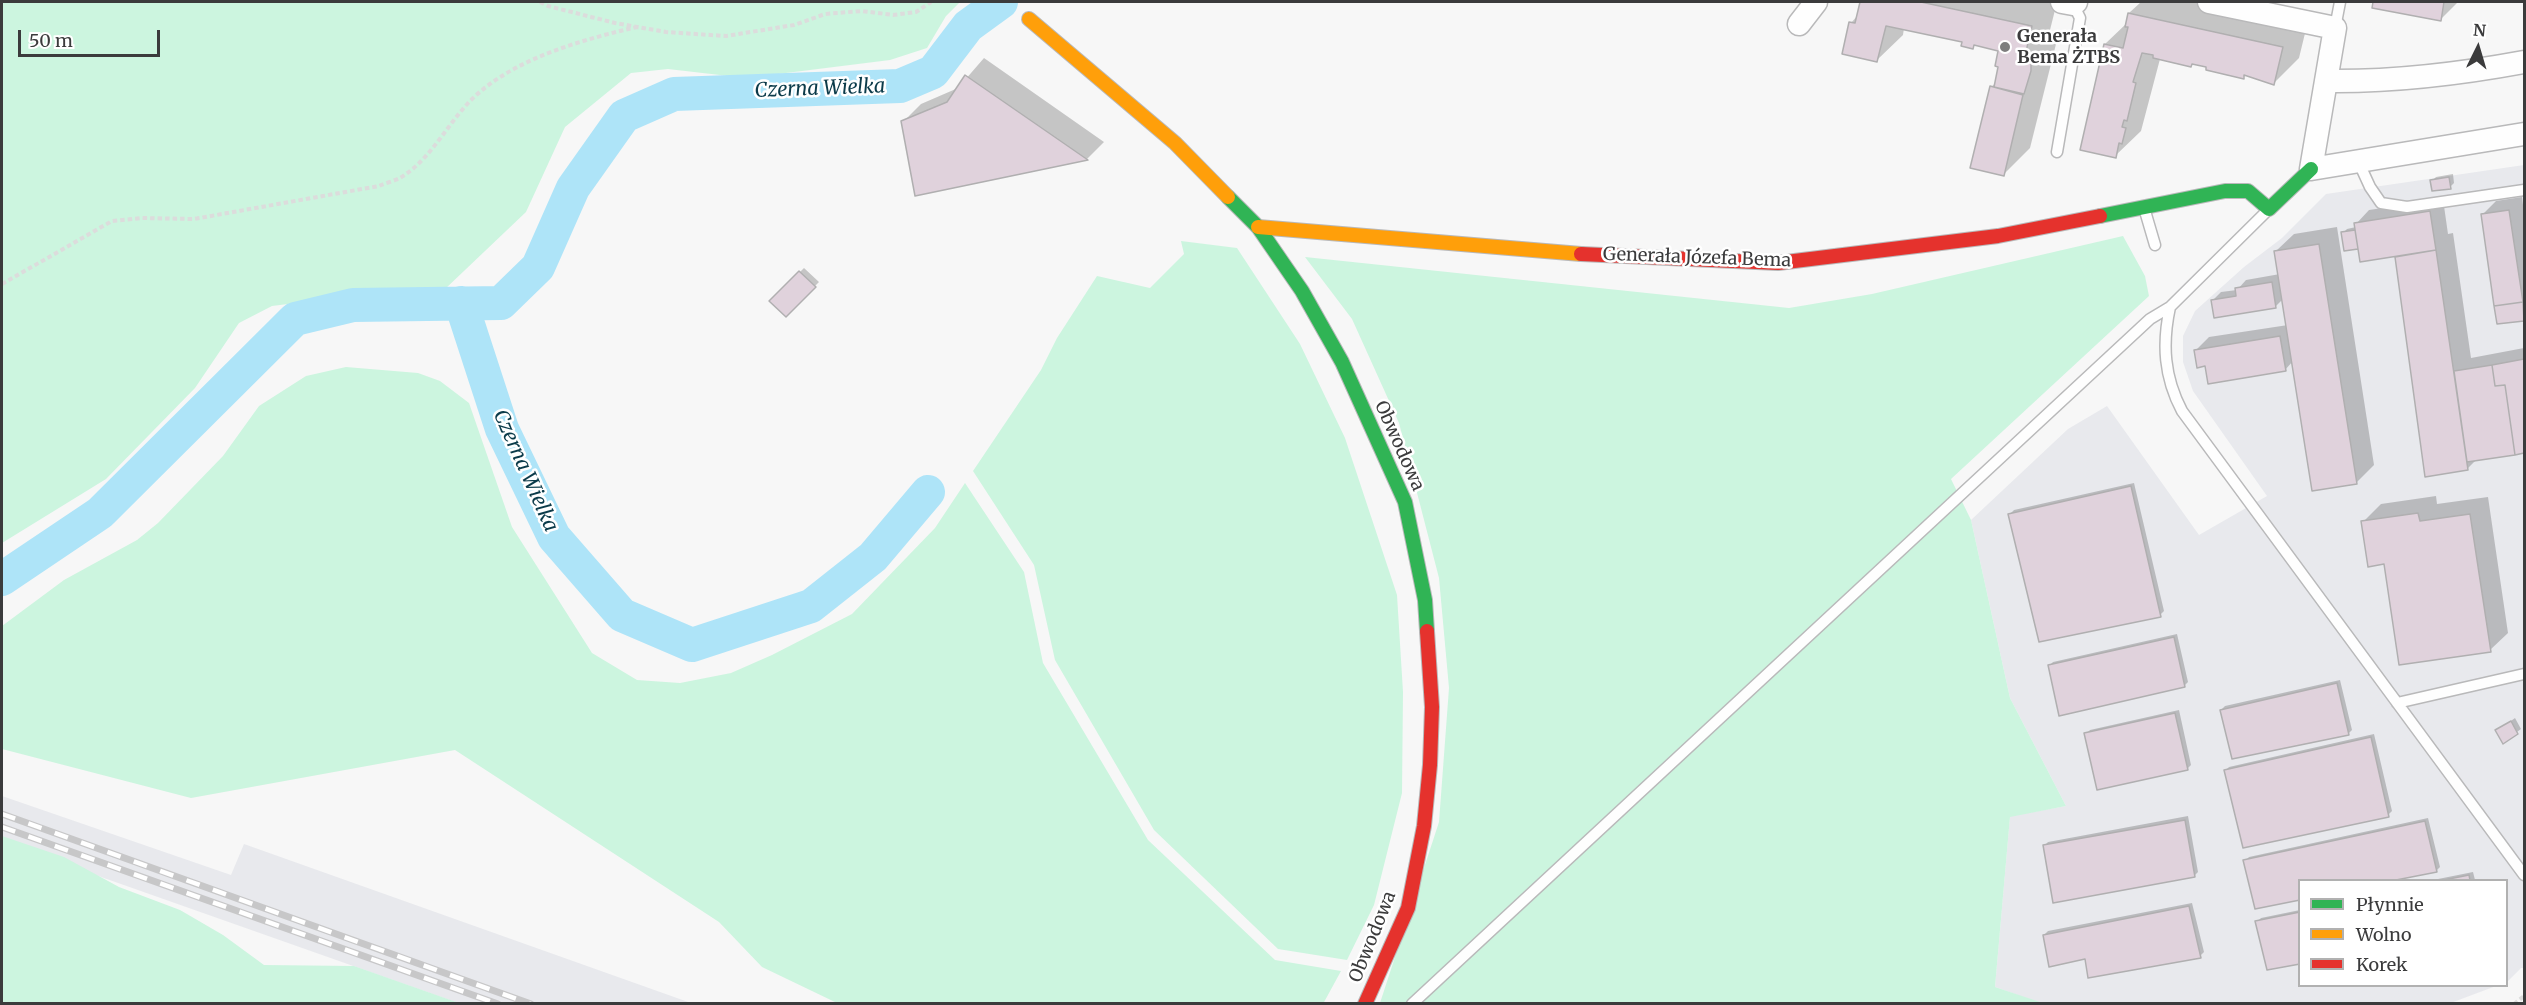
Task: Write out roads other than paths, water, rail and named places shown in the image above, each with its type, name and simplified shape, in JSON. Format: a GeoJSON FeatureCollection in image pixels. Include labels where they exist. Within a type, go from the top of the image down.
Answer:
{"type":"FeatureCollection","features":[{"type":"Feature","properties":{"kind":"street"},"geometry":{"type":"LineString","coordinates":[[1799,24],[1816,2]]}},
{"type":"Feature","properties":{"kind":"street"},"geometry":{"type":"LineString","coordinates":[[2209,2],[2335,28],[2312,169]]}},
{"type":"Feature","properties":{"kind":"street","name":"Obwodowa"},"geometry":{"type":"LineString","coordinates":[[1029,19],[1175,143],[1258,227],[1302,291],[1342,362],[1405,502],[1425,600],[1432,707],[1430,765],[1424,826],[1408,908],[1365,1004]]}},
{"type":"Feature","properties":{"kind":"street"},"geometry":{"type":"LineString","coordinates":[[2325,81],[2361,81],[2476,71],[2524,62]]}},
{"type":"Feature","properties":{"kind":"street"},"geometry":{"type":"LineString","coordinates":[[2269,209],[2312,169],[2524,134]]}},
{"type":"Feature","properties":{"kind":"street","name":"Generała Józefa Bema"},"geometry":{"type":"LineString","coordinates":[[1258,227],[1585,254],[1778,263],[1998,236],[2225,190],[2248,191],[2269,209]]}},
{"type":"Feature","properties":{"kind":"lane"},"geometry":{"type":"LineString","coordinates":[[2057,152],[2080,18],[2071,2]]}},
{"type":"Feature","properties":{"kind":"lane"},"geometry":{"type":"LineString","coordinates":[[2335,28],[2340,2]]}},
{"type":"Feature","properties":{"kind":"lane"},"geometry":{"type":"LineString","coordinates":[[2359,163],[2370,187],[2381,203],[2407,207],[2524,190]]}},
{"type":"Feature","properties":{"kind":"lane"},"geometry":{"type":"LineString","coordinates":[[2144,206],[2155,245]]}},
{"type":"Feature","properties":{"kind":"lane"},"geometry":{"type":"LineString","coordinates":[[1412,1004],[2150,319],[2170,307],[2269,209]]}},
{"type":"Feature","properties":{"kind":"lane"},"geometry":{"type":"LineString","coordinates":[[2170,307],[2165,329],[2165,361],[2172,391],[2182,411],[2524,875]]}},
{"type":"Feature","properties":{"kind":"lane"},"geometry":{"type":"LineString","coordinates":[[2397,703],[2524,674]]}},
{"type":"Feature","properties":{"kind":"waterway","name":"Czerna Wielka"},"geometry":{"type":"LineString","coordinates":[[2,579],[100,513],[295,319],[353,305],[501,303],[538,267],[573,188],[624,116],[674,94],[900,86],[933,72],[968,26],[1001,2]]}},
{"type":"Feature","properties":{"kind":"waterway","name":"Czerna Wielka"},"geometry":{"type":"LineString","coordinates":[[461,303],[502,429],[554,537],[622,615],[692,645],[811,606],[873,557],[928,492]]}},
{"type":"Feature","properties":{"kind":"railway"},"geometry":{"type":"LineString","coordinates":[[2,814],[531,1004]]}},
{"type":"Feature","properties":{"kind":"railway"},"geometry":{"type":"LineString","coordinates":[[2,827],[498,1004]]}},
{"type":"Feature","properties":{"kind":"place","name":"Generała Bema ŻTBS"},"geometry":{"type":"Point","coordinates":[2005,47]}}]}
